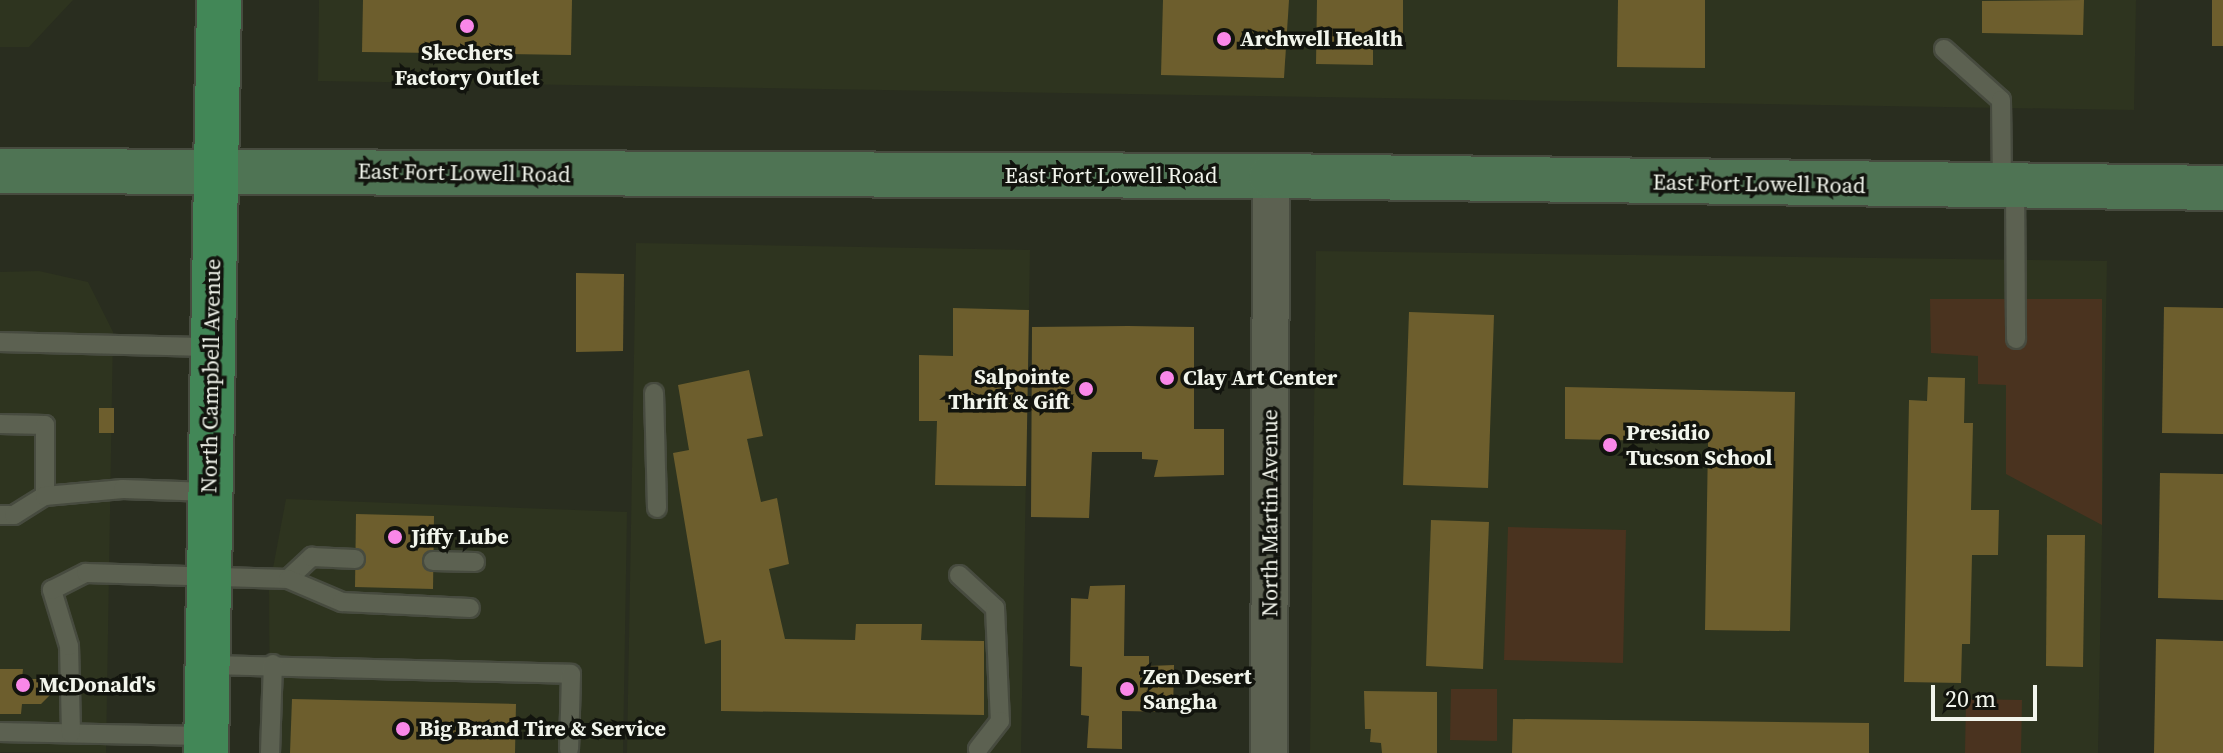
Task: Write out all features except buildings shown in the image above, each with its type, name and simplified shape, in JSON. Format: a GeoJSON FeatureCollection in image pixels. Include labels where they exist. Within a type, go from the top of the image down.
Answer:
{"type":"FeatureCollection","features":[{"type":"Feature","properties":{"kind":"main road","name":"North Campbell Avenue"},"geometry":{"type":"LineString","coordinates":[[206,745],[213,169],[219,0]]}},
{"type":"Feature","properties":{"kind":"main road","name":"East Fort Lowell Road"},"geometry":{"type":"LineString","coordinates":[[0,171],[213,169],[759,178],[1271,176],[2223,188]]}},
{"type":"Feature","properties":{"kind":"street","name":"North Martin Avenue"},"geometry":{"type":"LineString","coordinates":[[1269,753],[1271,176]]}},
{"type":"Feature","properties":{"kind":"lane"},"geometry":{"type":"LineString","coordinates":[[1944,49],[2001,100],[2009,187],[2016,339]]}},
{"type":"Feature","properties":{"kind":"lane"},"geometry":{"type":"LineString","coordinates":[[0,342],[211,347]]}},
{"type":"Feature","properties":{"kind":"lane"},"geometry":{"type":"LineString","coordinates":[[654,393],[657,508]]}},
{"type":"Feature","properties":{"kind":"lane"},"geometry":{"type":"LineString","coordinates":[[0,424],[45,425],[45,496]]}},
{"type":"Feature","properties":{"kind":"lane"},"geometry":{"type":"LineString","coordinates":[[0,515],[14,515],[45,496],[123,489],[210,492]]}},
{"type":"Feature","properties":{"kind":"lane"},"geometry":{"type":"LineString","coordinates":[[288,579],[312,557],[355,559]]}},
{"type":"Feature","properties":{"kind":"lane"},"geometry":{"type":"LineString","coordinates":[[433,561],[475,562]]}},
{"type":"Feature","properties":{"kind":"lane"},"geometry":{"type":"LineString","coordinates":[[71,733],[69,646],[52,590],[86,573],[288,579],[342,602],[470,608]]}},
{"type":"Feature","properties":{"kind":"lane"},"geometry":{"type":"LineString","coordinates":[[959,575],[995,608],[1000,721],[978,749]]}},
{"type":"Feature","properties":{"kind":"lane"},"geometry":{"type":"LineString","coordinates":[[208,665],[273,664],[571,674],[569,749]]}},
{"type":"Feature","properties":{"kind":"lane"},"geometry":{"type":"LineString","coordinates":[[270,753],[273,664]]}},
{"type":"Feature","properties":{"kind":"lane"},"geometry":{"type":"LineString","coordinates":[[0,732],[71,733],[206,745]]}},
{"type":"Feature","properties":{"kind":"shaded area"},"geometry":{"type":"Polygon","coordinates":[[[0,0],[73,0],[29,47],[0,47],[0,0]]]}},
{"type":"Feature","properties":{"kind":"shaded area"},"geometry":{"type":"Polygon","coordinates":[[[319,0],[2136,0],[2134,110],[318,81],[319,0]]]}},
{"type":"Feature","properties":{"kind":"shaded area"},"geometry":{"type":"Polygon","coordinates":[[[636,243],[1030,250],[1021,753],[627,753],[636,243]]]}},
{"type":"Feature","properties":{"kind":"shaded area","name":"Presidio Tucson School"},"geometry":{"type":"Polygon","coordinates":[[[1316,251],[2107,261],[2098,753],[1310,753],[1316,251]]]}},
{"type":"Feature","properties":{"kind":"shaded area"},"geometry":{"type":"Polygon","coordinates":[[[39,271],[88,282],[113,332],[106,753],[0,752],[0,272],[39,271]]]}},
{"type":"Feature","properties":{"kind":"shaded area"},"geometry":{"type":"Polygon","coordinates":[[[1930,299],[2102,299],[2102,525],[2006,474],[2006,385],[1978,384],[1978,356],[1931,353],[1930,299]]]}},
{"type":"Feature","properties":{"kind":"shaded area"},"geometry":{"type":"Polygon","coordinates":[[[286,499],[627,512],[623,753],[270,753],[269,589],[286,499]]]}},
{"type":"Feature","properties":{"kind":"shaded area"},"geometry":{"type":"Polygon","coordinates":[[[1508,527],[1626,530],[1623,663],[1504,660],[1508,527]]]}},
{"type":"Feature","properties":{"kind":"shaded area"},"geometry":{"type":"Polygon","coordinates":[[[1451,689],[1497,689],[1497,741],[1450,740],[1451,689]]]}},
{"type":"Feature","properties":{"kind":"shaded area"},"geometry":{"type":"Polygon","coordinates":[[[1966,699],[2022,700],[2021,753],[1965,753],[1966,699]]]}},
{"type":"Feature","properties":{"kind":"place","name":"Skechers Factory Outlet"},"geometry":{"type":"Point","coordinates":[467,26]}},
{"type":"Feature","properties":{"kind":"place","name":"Archwell Health"},"geometry":{"type":"Point","coordinates":[1224,39]}},
{"type":"Feature","properties":{"kind":"place","name":"Clay Art Center"},"geometry":{"type":"Point","coordinates":[1167,378]}},
{"type":"Feature","properties":{"kind":"place","name":"Salpointe Thrift & Gift"},"geometry":{"type":"Point","coordinates":[1086,389]}},
{"type":"Feature","properties":{"kind":"place","name":"Presidio Tucson School"},"geometry":{"type":"Point","coordinates":[1610,445]}},
{"type":"Feature","properties":{"kind":"place","name":"Jiffy Lube"},"geometry":{"type":"Point","coordinates":[395,537]}},
{"type":"Feature","properties":{"kind":"place","name":"McDonald's"},"geometry":{"type":"Point","coordinates":[23,685]}},
{"type":"Feature","properties":{"kind":"place","name":"Zen Desert Sangha"},"geometry":{"type":"Point","coordinates":[1127,689]}},
{"type":"Feature","properties":{"kind":"place","name":"Big Brand Tire & Service"},"geometry":{"type":"Point","coordinates":[403,729]}}]}
